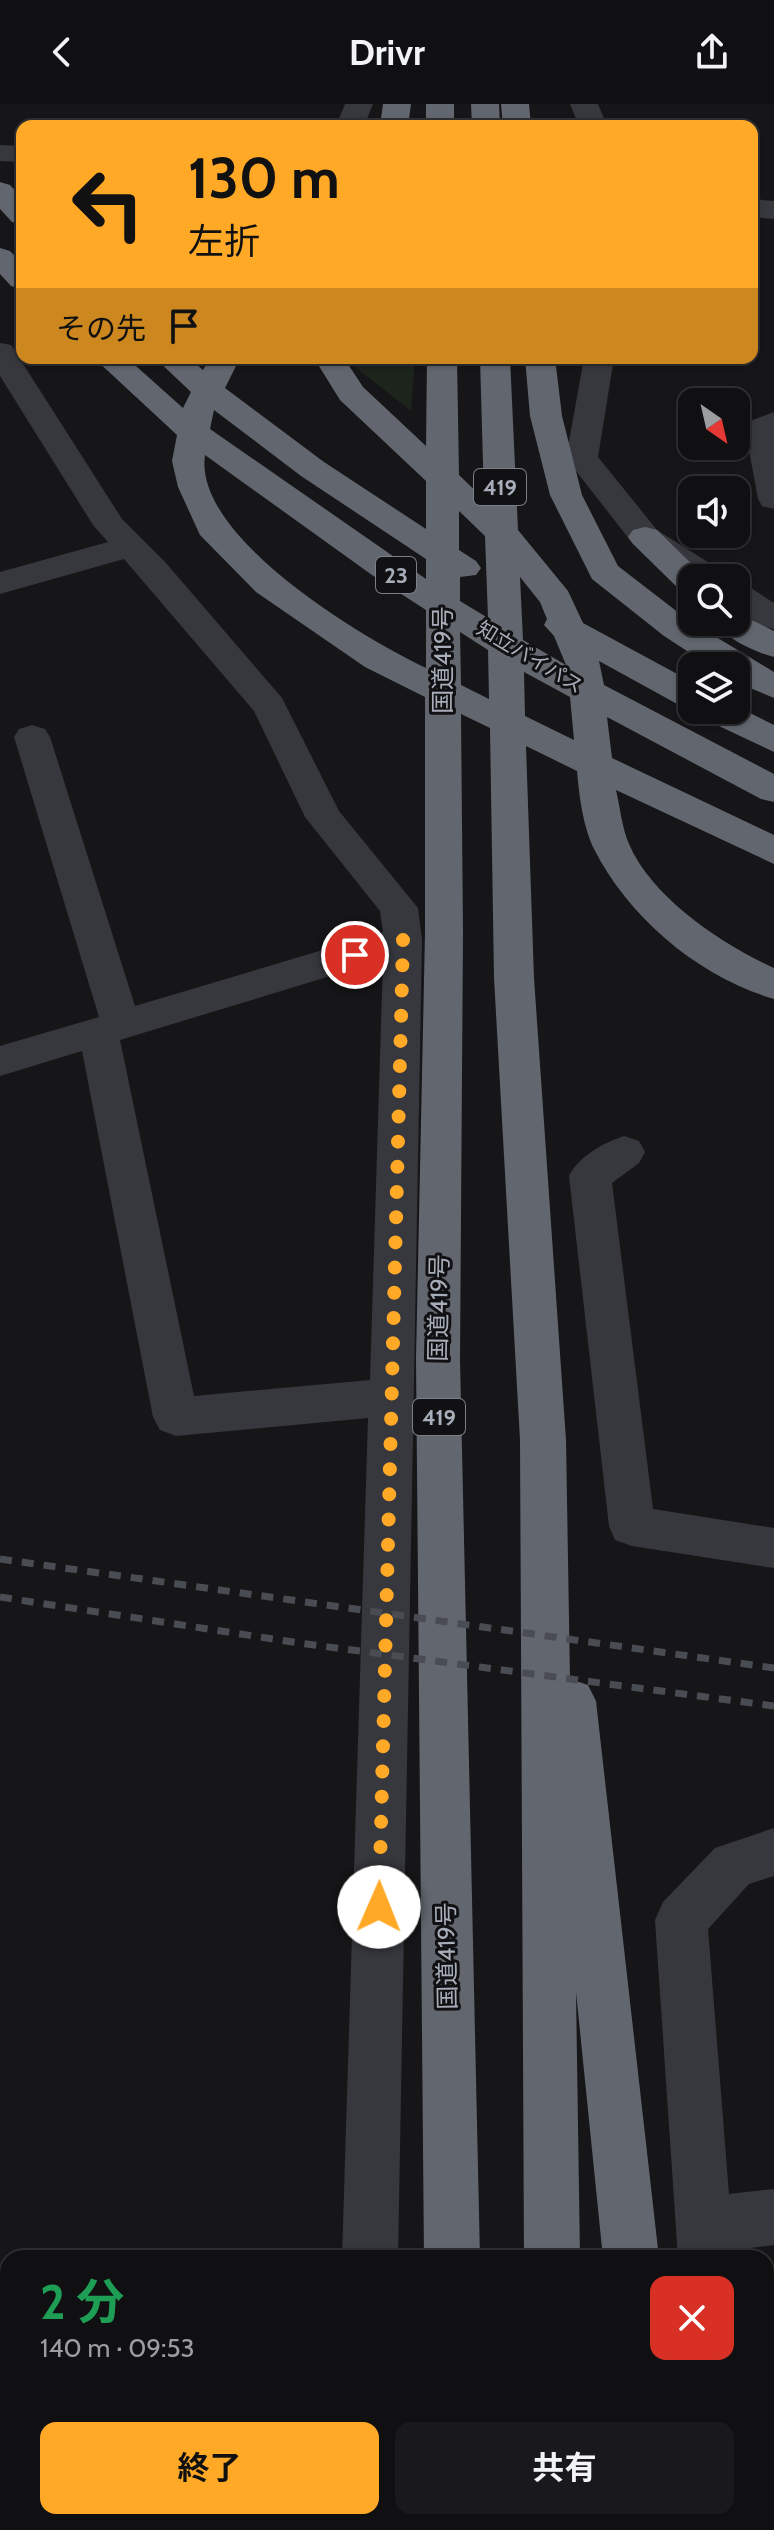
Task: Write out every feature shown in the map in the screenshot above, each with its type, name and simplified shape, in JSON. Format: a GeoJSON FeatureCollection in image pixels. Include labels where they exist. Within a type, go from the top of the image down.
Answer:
{"type":"FeatureCollection","features":[{"type":"Feature","properties":{"kind":"highway"},"geometry":{"type":"LineString","coordinates":[[0,191],[16,209]]}},
{"type":"Feature","properties":{"kind":"highway"},"geometry":{"type":"LineString","coordinates":[[0,257],[16,274]]}},
{"type":"Feature","properties":{"kind":"highway","name":"知立バイパス"},"geometry":{"type":"LineString","coordinates":[[116,364],[182,424],[384,568],[536,664],[774,790]]}},
{"type":"Feature","properties":{"kind":"highway","name":"知立バイパス"},"geometry":{"type":"LineString","coordinates":[[177,364],[214,397],[323,479],[567,629],[678,689]]}},
{"type":"Feature","properties":{"kind":"highway"},"geometry":{"type":"LineString","coordinates":[[222,364],[198,409],[188,461],[194,487],[212,528],[268,585],[377,659],[774,851]]}},
{"type":"Feature","properties":{"kind":"highway"},"geometry":{"type":"LineString","coordinates":[[333,364],[351,393],[509,540],[556,599],[584,666],[597,786],[611,846],[642,894],[685,933],[731,965],[774,985]]}},
{"type":"Feature","properties":{"kind":"highway","name":"国道419号"},"geometry":{"type":"LineString","coordinates":[[442,364],[444,933],[438,1359],[452,2250]]}},
{"type":"Feature","properties":{"kind":"highway","name":"419"},"geometry":{"type":"LineString","coordinates":[[495,364],[514,978],[543,1440],[630,2250]]}},
{"type":"Feature","properties":{"kind":"highway"},"geometry":{"type":"LineString","coordinates":[[541,364],[546,416],[566,495],[604,572],[676,628],[713,652]]}},
{"type":"Feature","properties":{"kind":"highway"},"geometry":{"type":"LineString","coordinates":[[645,537],[678,569]]}},
{"type":"Feature","properties":{"kind":"highway"},"geometry":{"type":"LineString","coordinates":[[750,632],[774,646]]}},
{"type":"Feature","properties":{"kind":"highway"},"geometry":{"type":"LineString","coordinates":[[750,674],[774,687]]}},
{"type":"Feature","properties":{"kind":"highway"},"geometry":{"type":"LineString","coordinates":[[743,724],[774,740]]}},
{"type":"Feature","properties":{"kind":"highway","name":"419"},"geometry":{"type":"LineString","coordinates":[[543,1440],[552,2250]]}},
{"type":"Feature","properties":{"kind":"street"},"geometry":{"type":"LineString","coordinates":[[1,354],[110,525],[132,546],[269,706],[324,817],[399,908],[403,940],[370,2250]]}},
{"type":"Feature","properties":{"kind":"street"},"geometry":{"type":"LineString","coordinates":[[598,364],[582,458],[645,537],[688,564]]}},
{"type":"Feature","properties":{"kind":"street"},"geometry":{"type":"LineString","coordinates":[[774,422],[761,428],[774,499]]}},
{"type":"Feature","properties":{"kind":"street"},"geometry":{"type":"LineString","coordinates":[[0,583],[132,546]]}},
{"type":"Feature","properties":{"kind":"street"},"geometry":{"type":"LineString","coordinates":[[750,603],[774,618]]}},
{"type":"Feature","properties":{"kind":"street"},"geometry":{"type":"LineString","coordinates":[[32,737],[110,1028],[176,1417],[392,1397]]}},
{"type":"Feature","properties":{"kind":"street"},"geometry":{"type":"LineString","coordinates":[[0,1061],[403,940]]}},
{"type":"Feature","properties":{"kind":"street"},"geometry":{"type":"LineString","coordinates":[[624,1152],[590,1176],[632,1526],[774,1548]]}},
{"type":"Feature","properties":{"kind":"street"},"geometry":{"type":"LineString","coordinates":[[774,1852],[733,1865],[681,1920],[704,2242],[774,2217]]}},
{"type":"Feature","properties":{"kind":"shaded area"},"geometry":{"type":"Polygon","coordinates":[[[415,364],[411,411],[354,366],[415,364]]]}},
{"type":"Feature","properties":{"kind":"railway"},"geometry":{"type":"LineString","coordinates":[[0,1559],[774,1668]]}},
{"type":"Feature","properties":{"kind":"railway"},"geometry":{"type":"LineString","coordinates":[[0,1597],[299,1643],[774,1706]]}},
{"type":"Feature","properties":{"kind":"route"},"geometry":{"type":"LineString","coordinates":[[355,955],[403,940],[379,1907]]}}]}
